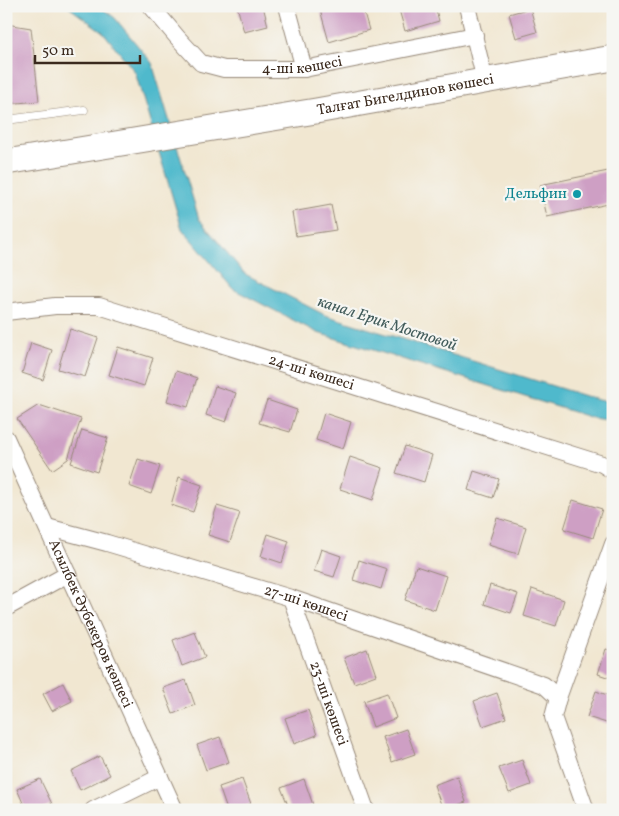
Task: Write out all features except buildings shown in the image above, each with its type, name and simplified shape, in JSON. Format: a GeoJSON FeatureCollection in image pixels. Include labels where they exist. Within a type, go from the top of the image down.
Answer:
{"type":"FeatureCollection","features":[{"type":"Feature","properties":{"kind":"main road","name":"Талғат Бигелдинов көшесі"},"geometry":{"type":"LineString","coordinates":[[6,162],[316,111],[613,58]]}},
{"type":"Feature","properties":{"kind":"street","name":"4-ші көшесі"},"geometry":{"type":"LineString","coordinates":[[151,6],[176,37],[201,63],[224,69],[304,69],[475,35]]}},
{"type":"Feature","properties":{"kind":"street"},"geometry":{"type":"LineString","coordinates":[[287,6],[304,69]]}},
{"type":"Feature","properties":{"kind":"street"},"geometry":{"type":"LineString","coordinates":[[467,6],[485,81]]}},
{"type":"Feature","properties":{"kind":"street","name":"24-ші көшесі"},"geometry":{"type":"LineString","coordinates":[[6,312],[54,306],[99,306],[602,464],[613,471]]}},
{"type":"Feature","properties":{"kind":"street","name":"Асылбек Әубекеров көшесі"},"geometry":{"type":"LineString","coordinates":[[6,438],[175,810]]}},
{"type":"Feature","properties":{"kind":"street","name":"27-ші көшесі"},"geometry":{"type":"LineString","coordinates":[[47,528],[107,543],[291,598],[544,686],[558,698]]}},
{"type":"Feature","properties":{"kind":"street"},"geometry":{"type":"LineString","coordinates":[[586,810],[553,717],[558,698],[613,544]]}},
{"type":"Feature","properties":{"kind":"street"},"geometry":{"type":"LineString","coordinates":[[6,608],[68,574]]}},
{"type":"Feature","properties":{"kind":"street","name":"23-ші көшесі"},"geometry":{"type":"LineString","coordinates":[[291,598],[366,810]]}},
{"type":"Feature","properties":{"kind":"street"},"geometry":{"type":"LineString","coordinates":[[93,810],[160,777]]}},
{"type":"Feature","properties":{"kind":"lane"},"geometry":{"type":"LineString","coordinates":[[6,120],[84,110]]}},
{"type":"Feature","properties":{"kind":"water","name":"канал Ерик Мостовой"},"geometry":{"type":"Polygon","coordinates":[[[67,6],[99,6],[115,18],[152,63],[199,219],[245,274],[325,315],[598,400],[613,402],[613,421],[593,418],[318,333],[233,289],[182,229],[135,72],[103,32],[67,6]]]}},
{"type":"Feature","properties":{"kind":"place","name":"Дельфин"},"geometry":{"type":"Point","coordinates":[577,194]}}]}
